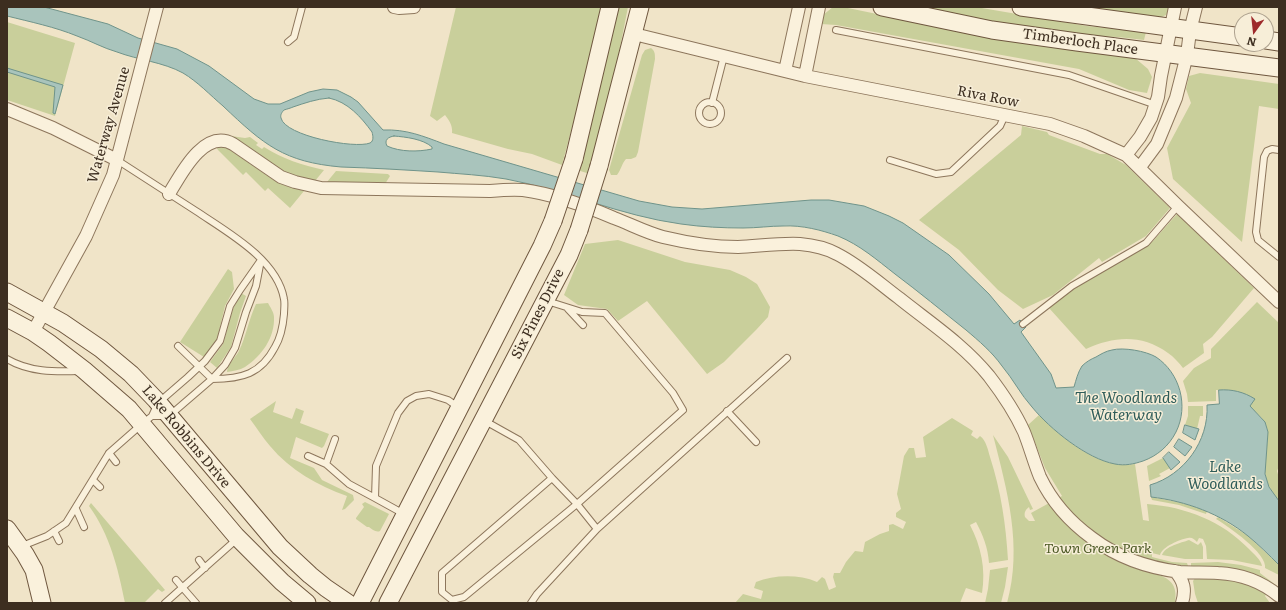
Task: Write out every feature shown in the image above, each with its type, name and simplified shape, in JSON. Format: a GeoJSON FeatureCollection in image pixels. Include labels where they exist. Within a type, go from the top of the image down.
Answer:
{"type":"FeatureCollection","features":[{"type":"Feature","properties":{"kind":"street","name":"Waterway Avenue"},"geometry":{"type":"LineString","coordinates":[[33,332],[86,236],[113,175],[157,7]]}},
{"type":"Feature","properties":{"kind":"street"},"geometry":{"type":"LineString","coordinates":[[394,7],[414,7]]}},
{"type":"Feature","properties":{"kind":"street","name":"Six Pines Drive"},"geometry":{"type":"LineString","coordinates":[[360,603],[542,246],[553,221],[574,159],[610,7]]}},
{"type":"Feature","properties":{"kind":"street","name":"Six Pines Drive"},"geometry":{"type":"LineString","coordinates":[[388,603],[569,254],[579,230],[600,166],[640,7]]}},
{"type":"Feature","properties":{"kind":"street"},"geometry":{"type":"LineString","coordinates":[[785,71],[799,7]]}},
{"type":"Feature","properties":{"kind":"street"},"geometry":{"type":"LineString","coordinates":[[805,76],[819,7]]}},
{"type":"Feature","properties":{"kind":"street","name":"Timberloch Place"},"geometry":{"type":"LineString","coordinates":[[882,7],[992,30],[1279,68]]}},
{"type":"Feature","properties":{"kind":"street","name":"Timberloch Place"},"geometry":{"type":"LineString","coordinates":[[1020,7],[1234,36]]}},
{"type":"Feature","properties":{"kind":"street"},"geometry":{"type":"LineString","coordinates":[[1126,155],[1140,137],[1151,118],[1156,105],[1175,7]]}},
{"type":"Feature","properties":{"kind":"street"},"geometry":{"type":"LineString","coordinates":[[1140,167],[1157,144],[1176,98],[1187,56],[1190,31],[1196,7]]}},
{"type":"Feature","properties":{"kind":"street","name":"Riva Row"},"geometry":{"type":"LineString","coordinates":[[634,34],[805,76],[1050,124],[1084,136],[1126,155],[1279,302]]}},
{"type":"Feature","properties":{"kind":"street"},"geometry":{"type":"LineString","coordinates":[[7,109],[53,128],[117,160]]}},
{"type":"Feature","properties":{"kind":"street"},"geometry":{"type":"LineString","coordinates":[[169,194],[194,156],[212,142],[225,140],[281,177],[307,186],[322,188],[490,191],[518,190],[544,195],[596,211],[659,236],[696,244],[722,246],[802,244],[826,249],[838,254],[850,262],[947,336],[974,360],[989,377],[1019,422],[1044,485],[1058,505],[1073,522],[1099,543],[1138,562],[1175,571],[1241,576],[1264,585],[1279,596]]}},
{"type":"Feature","properties":{"kind":"street","name":"Lake Robbins Drive"},"geometry":{"type":"LineString","coordinates":[[7,292],[44,311],[63,323],[101,349],[130,374],[151,414],[238,538],[282,582],[307,603]]}},
{"type":"Feature","properties":{"kind":"street","name":"Lake Robbins Drive"},"geometry":{"type":"LineString","coordinates":[[7,318],[33,332],[84,370],[129,410],[169,416],[280,547],[310,575],[348,603]]}},
{"type":"Feature","properties":{"kind":"street"},"geometry":{"type":"LineString","coordinates":[[459,408],[484,420]]}},
{"type":"Feature","properties":{"kind":"street"},"geometry":{"type":"LineString","coordinates":[[7,529],[20,546],[34,570],[42,603]]}},
{"type":"Feature","properties":{"kind":"street"},"geometry":{"type":"LineString","coordinates":[[1175,571],[1185,587],[1182,603]]}},
{"type":"Feature","properties":{"kind":"lane"},"geometry":{"type":"LineString","coordinates":[[288,42],[294,37],[302,7]]}},
{"type":"Feature","properties":{"kind":"lane"},"geometry":{"type":"LineString","coordinates":[[836,30],[1069,75],[1156,105]]}},
{"type":"Feature","properties":{"kind":"lane"},"geometry":{"type":"LineString","coordinates":[[712,103],[724,56]]}},
{"type":"Feature","properties":{"kind":"lane"},"geometry":{"type":"LineString","coordinates":[[890,160],[936,174],[951,172],[1000,126],[1005,115]]}},
{"type":"Feature","properties":{"kind":"lane"},"geometry":{"type":"LineString","coordinates":[[1279,150],[1272,149],[1267,151],[1264,157],[1256,232],[1258,240],[1279,257]]}},
{"type":"Feature","properties":{"kind":"lane"},"geometry":{"type":"LineString","coordinates":[[117,160],[246,244],[269,268],[278,283],[284,299],[284,319],[280,338],[270,356],[261,366],[251,373],[230,379],[212,379],[178,346]]}},
{"type":"Feature","properties":{"kind":"lane"},"geometry":{"type":"LineString","coordinates":[[1023,324],[1072,286],[1146,243],[1178,206]]}},
{"type":"Feature","properties":{"kind":"lane"},"geometry":{"type":"LineString","coordinates":[[20,546],[47,536],[66,523],[109,453],[199,367],[220,341],[230,306],[261,260]]}},
{"type":"Feature","properties":{"kind":"lane"},"geometry":{"type":"LineString","coordinates":[[169,416],[212,379],[225,365],[235,348],[256,286],[261,260]]}},
{"type":"Feature","properties":{"kind":"lane"},"geometry":{"type":"LineString","coordinates":[[545,301],[582,312],[605,313],[673,393],[683,410],[577,504],[464,597],[452,600],[442,592],[442,573],[552,478]]}},
{"type":"Feature","properties":{"kind":"lane"},"geometry":{"type":"LineString","coordinates":[[567,308],[583,325]]}},
{"type":"Feature","properties":{"kind":"lane"},"geometry":{"type":"LineString","coordinates":[[7,358],[27,368],[41,371],[61,372],[84,370]]}},
{"type":"Feature","properties":{"kind":"lane"},"geometry":{"type":"LineString","coordinates":[[531,603],[537,594],[597,529],[787,358]]}},
{"type":"Feature","properties":{"kind":"lane"},"geometry":{"type":"LineString","coordinates":[[375,498],[376,466],[398,413],[407,401],[416,396],[429,394],[448,400],[459,408]]}},
{"type":"Feature","properties":{"kind":"lane"},"geometry":{"type":"LineString","coordinates":[[728,410],[756,442]]}},
{"type":"Feature","properties":{"kind":"lane"},"geometry":{"type":"LineString","coordinates":[[484,420],[519,440],[577,504],[597,529]]}},
{"type":"Feature","properties":{"kind":"lane"},"geometry":{"type":"LineString","coordinates":[[326,464],[335,440]]}},
{"type":"Feature","properties":{"kind":"lane"},"geometry":{"type":"LineString","coordinates":[[109,453],[116,462]]}},
{"type":"Feature","properties":{"kind":"lane"},"geometry":{"type":"LineString","coordinates":[[308,456],[326,464],[349,484],[405,515]]}},
{"type":"Feature","properties":{"kind":"lane"},"geometry":{"type":"LineString","coordinates":[[93,480],[100,487]]}},
{"type":"Feature","properties":{"kind":"lane"},"geometry":{"type":"LineString","coordinates":[[76,509],[84,527]]}},
{"type":"Feature","properties":{"kind":"lane"},"geometry":{"type":"LineString","coordinates":[[54,531],[59,541]]}},
{"type":"Feature","properties":{"kind":"lane"},"geometry":{"type":"LineString","coordinates":[[165,603],[238,538]]}},
{"type":"Feature","properties":{"kind":"lane"},"geometry":{"type":"LineString","coordinates":[[199,560],[205,568]]}},
{"type":"Feature","properties":{"kind":"lane"},"geometry":{"type":"LineString","coordinates":[[176,580],[196,603]]}},
{"type":"Feature","properties":{"kind":"green space"},"geometry":{"type":"Polygon","coordinates":[[[456,7],[604,7],[562,165],[532,154],[508,149],[452,133],[451,126],[445,115],[437,121],[430,116],[456,7]]]}},
{"type":"Feature","properties":{"kind":"green space"},"geometry":{"type":"Polygon","coordinates":[[[617,7],[628,7],[613,83],[590,174],[577,170],[617,7]]]}},
{"type":"Feature","properties":{"kind":"green space"},"geometry":{"type":"Polygon","coordinates":[[[833,7],[843,7],[945,28],[1135,58],[1148,69],[1152,77],[1147,93],[1129,90],[1079,69],[836,25],[821,24],[823,15],[833,7]]]}},
{"type":"Feature","properties":{"kind":"green space"},"geometry":{"type":"Polygon","coordinates":[[[910,7],[976,7],[1087,26],[1146,32],[1144,40],[1088,36],[1027,29],[910,7]]]}},
{"type":"Feature","properties":{"kind":"green space"},"geometry":{"type":"Polygon","coordinates":[[[1060,7],[1171,7],[1166,15],[1157,19],[1060,7]]]}},
{"type":"Feature","properties":{"kind":"green space"},"geometry":{"type":"Polygon","coordinates":[[[7,22],[75,43],[55,116],[7,100],[7,22]]]}},
{"type":"Feature","properties":{"kind":"green space"},"geometry":{"type":"Polygon","coordinates":[[[651,48],[655,59],[638,152],[636,157],[626,159],[623,162],[617,175],[611,175],[609,170],[642,55],[645,50],[651,48]]]}},
{"type":"Feature","properties":{"kind":"green space"},"geometry":{"type":"Polygon","coordinates":[[[1200,73],[1279,84],[1279,109],[1259,106],[1242,242],[1173,179],[1167,148],[1191,103],[1186,89],[1189,76],[1200,73]]]}},
{"type":"Feature","properties":{"kind":"green space"},"geometry":{"type":"Polygon","coordinates":[[[1022,126],[1047,132],[1049,135],[1100,154],[1107,154],[1126,165],[1170,208],[1146,236],[1102,262],[1099,258],[1053,295],[1023,309],[998,290],[959,250],[919,220],[1021,135],[1022,126]]]}},
{"type":"Feature","properties":{"kind":"green space"},"geometry":{"type":"Polygon","coordinates":[[[231,136],[245,138],[250,137],[258,143],[256,145],[262,149],[264,147],[293,161],[324,170],[315,181],[304,180],[285,173],[231,136]]]}},
{"type":"Feature","properties":{"kind":"green space"},"geometry":{"type":"Polygon","coordinates":[[[216,147],[226,147],[272,179],[284,185],[304,191],[290,208],[268,188],[265,191],[246,172],[243,175],[216,147]]]}},
{"type":"Feature","properties":{"kind":"green space"},"geometry":{"type":"Polygon","coordinates":[[[336,171],[388,174],[390,176],[385,184],[327,182],[336,171]]]}},
{"type":"Feature","properties":{"kind":"green space"},"geometry":{"type":"Polygon","coordinates":[[[1177,214],[1254,288],[1212,337],[1203,344],[1204,353],[1183,368],[1168,353],[1158,347],[1138,340],[1128,339],[1107,341],[1086,349],[1049,308],[1073,289],[1153,241],[1177,214]]]}},
{"type":"Feature","properties":{"kind":"green space"},"geometry":{"type":"Polygon","coordinates":[[[618,240],[685,262],[730,270],[746,277],[757,284],[770,307],[768,317],[724,362],[707,374],[647,301],[618,321],[607,309],[578,305],[564,295],[585,244],[618,240]]]}},
{"type":"Feature","properties":{"kind":"green space"},"geometry":{"type":"Polygon","coordinates":[[[228,269],[232,272],[234,289],[225,306],[217,340],[204,357],[180,342],[228,269]]]}},
{"type":"Feature","properties":{"kind":"green space"},"geometry":{"type":"Polygon","coordinates":[[[241,293],[246,296],[231,347],[217,368],[210,362],[223,344],[233,309],[241,293]]]}},
{"type":"Feature","properties":{"kind":"green space"},"geometry":{"type":"Polygon","coordinates":[[[1257,302],[1279,323],[1279,466],[1277,471],[1279,478],[1279,501],[1272,492],[1266,476],[1265,460],[1268,432],[1267,427],[1263,419],[1249,405],[1244,394],[1231,390],[1216,390],[1216,401],[1188,402],[1183,381],[1194,368],[1211,358],[1211,349],[1257,302]]]}},
{"type":"Feature","properties":{"kind":"green space"},"geometry":{"type":"Polygon","coordinates":[[[268,303],[274,317],[274,324],[270,339],[262,352],[251,363],[239,370],[227,372],[228,367],[239,351],[256,304],[268,303]]]}},
{"type":"Feature","properties":{"kind":"green space"},"geometry":{"type":"Polygon","coordinates":[[[276,401],[273,412],[292,419],[296,408],[304,411],[300,423],[329,434],[322,448],[296,437],[290,458],[314,468],[322,480],[353,495],[354,500],[345,509],[342,510],[347,496],[315,482],[286,463],[267,443],[250,419],[276,401]]]}},
{"type":"Feature","properties":{"kind":"green space"},"geometry":{"type":"Polygon","coordinates":[[[1188,406],[1203,406],[1203,416],[1200,416],[1197,429],[1185,425],[1188,416],[1188,406]]]}},
{"type":"Feature","properties":{"kind":"green space","name":"Town Green Park"},"geometry":{"type":"Polygon","coordinates":[[[1039,415],[1070,442],[1095,457],[1121,465],[1135,464],[1143,520],[1149,521],[1147,504],[1176,508],[1202,517],[1215,523],[1238,539],[1257,557],[1262,566],[1232,560],[1207,559],[1206,546],[1203,539],[1199,538],[1197,542],[1193,538],[1189,538],[1172,544],[1164,549],[1160,555],[1152,553],[1152,557],[1172,562],[1187,563],[1188,566],[1153,560],[1153,573],[1164,577],[1174,586],[1176,596],[1175,603],[1007,603],[1012,582],[1014,560],[1013,539],[1008,497],[993,435],[1008,457],[1033,509],[1030,510],[1029,507],[1028,508],[1025,512],[1025,517],[1029,521],[1035,521],[1031,513],[1062,496],[1045,468],[1028,425],[1039,415]]]}},
{"type":"Feature","properties":{"kind":"green space"},"geometry":{"type":"Polygon","coordinates":[[[952,418],[973,431],[971,435],[977,439],[980,436],[988,448],[1002,508],[1008,560],[989,563],[986,547],[979,527],[976,522],[970,525],[982,558],[982,593],[966,588],[960,603],[735,603],[743,594],[761,599],[763,591],[754,588],[756,582],[770,578],[786,576],[810,579],[817,582],[822,577],[825,579],[829,590],[836,587],[833,577],[834,573],[840,573],[846,562],[855,551],[863,552],[865,542],[889,531],[889,525],[893,524],[903,529],[906,522],[896,517],[896,513],[901,509],[897,494],[904,456],[909,448],[914,448],[916,458],[926,457],[923,437],[952,418]]]}},
{"type":"Feature","properties":{"kind":"green space"},"geometry":{"type":"Polygon","coordinates":[[[1163,458],[1170,468],[1159,474],[1161,476],[1149,481],[1147,466],[1163,458]]]}},
{"type":"Feature","properties":{"kind":"green space"},"geometry":{"type":"Polygon","coordinates":[[[1151,497],[1183,503],[1207,511],[1206,514],[1179,505],[1152,500],[1151,497]]]}},
{"type":"Feature","properties":{"kind":"green space"},"geometry":{"type":"Polygon","coordinates":[[[365,502],[389,514],[380,531],[367,527],[356,519],[364,507],[362,504],[365,502]]]}},
{"type":"Feature","properties":{"kind":"green space"},"geometry":{"type":"Polygon","coordinates":[[[91,503],[165,590],[162,592],[158,589],[144,603],[125,603],[108,540],[89,506],[91,503]]]}},
{"type":"Feature","properties":{"kind":"green space"},"geometry":{"type":"Polygon","coordinates":[[[1218,517],[1247,535],[1279,565],[1279,575],[1265,568],[1264,562],[1254,548],[1238,534],[1216,519],[1218,517]]]}},
{"type":"Feature","properties":{"kind":"green space"},"geometry":{"type":"Polygon","coordinates":[[[1189,540],[1198,545],[1201,542],[1203,547],[1203,559],[1185,559],[1162,555],[1166,549],[1189,540]]]}},
{"type":"Feature","properties":{"kind":"green space"},"geometry":{"type":"Polygon","coordinates":[[[1218,562],[1241,565],[1260,570],[1260,573],[1277,586],[1277,587],[1270,581],[1254,573],[1227,568],[1191,566],[1191,563],[1218,562]]]}},
{"type":"Feature","properties":{"kind":"green space"},"geometry":{"type":"Polygon","coordinates":[[[1008,567],[1001,603],[985,603],[990,570],[1008,567]]]}},
{"type":"Feature","properties":{"kind":"green space"},"geometry":{"type":"Polygon","coordinates":[[[1196,577],[1215,577],[1246,582],[1267,593],[1265,596],[1270,603],[1198,603],[1193,581],[1196,577]]]}},
{"type":"Feature","properties":{"kind":"water","name":"The Woodlands Waterway"},"geometry":{"type":"Polygon","coordinates":[[[7,7],[44,7],[108,24],[138,38],[177,49],[209,66],[254,99],[268,104],[280,104],[309,92],[323,89],[337,90],[358,102],[383,130],[399,131],[429,138],[444,144],[639,201],[672,207],[702,209],[811,200],[829,200],[864,206],[903,223],[949,255],[989,294],[1014,324],[1020,320],[1026,327],[1021,332],[1051,374],[1056,388],[1074,387],[1078,373],[1082,366],[1106,352],[1122,349],[1146,353],[1156,357],[1164,364],[1176,381],[1182,401],[1180,422],[1176,432],[1166,446],[1153,456],[1136,463],[1119,465],[1104,461],[1081,450],[1040,416],[990,351],[976,338],[875,258],[861,248],[838,236],[797,226],[720,228],[659,220],[506,179],[438,172],[341,167],[321,165],[304,161],[289,156],[263,141],[199,84],[175,69],[125,55],[60,30],[7,16],[7,7]],[[329,98],[311,101],[284,110],[281,114],[281,118],[285,124],[294,130],[321,140],[350,144],[370,143],[373,138],[372,132],[359,116],[342,103],[329,98]],[[394,136],[387,139],[387,146],[409,151],[432,149],[432,147],[428,144],[419,140],[394,136]]]}},
{"type":"Feature","properties":{"kind":"water"},"geometry":{"type":"Polygon","coordinates":[[[7,68],[63,85],[55,114],[53,113],[55,87],[7,72],[7,68]]]}},
{"type":"Feature","properties":{"kind":"water","name":"Lake Woodlands"},"geometry":{"type":"Polygon","coordinates":[[[1219,390],[1229,390],[1247,394],[1255,399],[1250,406],[1265,422],[1268,432],[1265,474],[1269,487],[1279,501],[1279,565],[1260,546],[1238,528],[1215,515],[1190,505],[1151,497],[1150,485],[1174,473],[1184,465],[1192,455],[1204,431],[1207,418],[1207,405],[1219,404],[1219,390]]]}},
{"type":"Feature","properties":{"kind":"water"},"geometry":{"type":"Polygon","coordinates":[[[1185,425],[1199,429],[1195,440],[1183,433],[1185,425]]]}},
{"type":"Feature","properties":{"kind":"water"},"geometry":{"type":"Polygon","coordinates":[[[1179,439],[1192,447],[1185,456],[1174,447],[1179,439]]]}},
{"type":"Feature","properties":{"kind":"water"},"geometry":{"type":"Polygon","coordinates":[[[1169,452],[1180,462],[1171,470],[1163,458],[1169,452]]]}}]}
